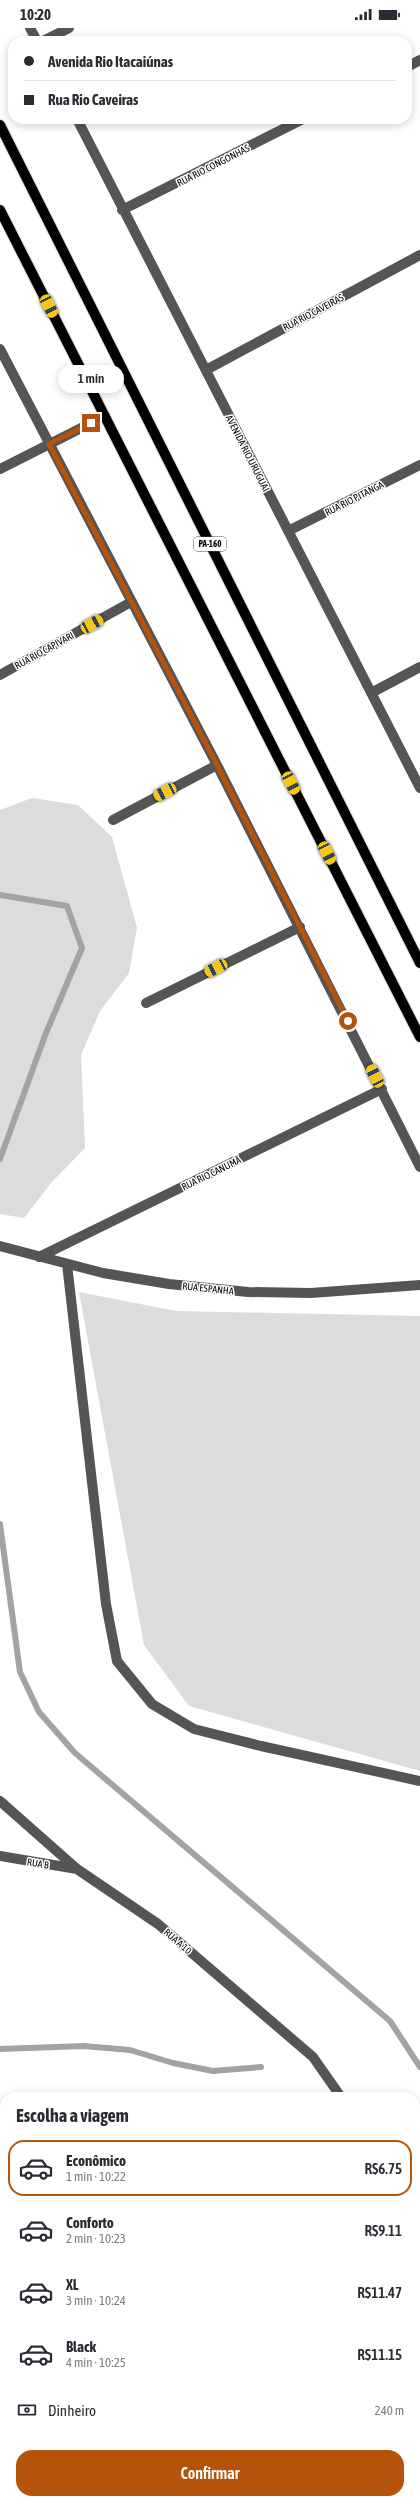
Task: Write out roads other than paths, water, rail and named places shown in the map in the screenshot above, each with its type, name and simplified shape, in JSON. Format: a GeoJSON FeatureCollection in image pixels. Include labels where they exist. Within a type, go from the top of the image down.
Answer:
{"type":"FeatureCollection","features":[{"type":"Feature","properties":{"kind":"main road","name":"PA-160"},"geometry":{"type":"LineString","coordinates":[[0,125],[420,963]]}},
{"type":"Feature","properties":{"kind":"main road"},"geometry":{"type":"LineString","coordinates":[[0,210],[420,1037]]}},
{"type":"Feature","properties":{"kind":"street"},"geometry":{"type":"LineString","coordinates":[[53,36],[69,28]]}},
{"type":"Feature","properties":{"kind":"street","name":"AVENIDA RIO URUGUAI"},"geometry":{"type":"LineString","coordinates":[[79,124],[420,788]]}},
{"type":"Feature","properties":{"kind":"street","name":"RUA RIO CONGONHAS"},"geometry":{"type":"LineString","coordinates":[[122,210],[293,124]]}},
{"type":"Feature","properties":{"kind":"street","name":"RUA RIO CAVEIRAS"},"geometry":{"type":"LineString","coordinates":[[206,370],[420,255]]}},
{"type":"Feature","properties":{"kind":"street"},"geometry":{"type":"LineString","coordinates":[[0,350],[217,765],[382,1089],[420,1167]]}},
{"type":"Feature","properties":{"kind":"street"},"geometry":{"type":"LineString","coordinates":[[0,469],[105,416]]}},
{"type":"Feature","properties":{"kind":"street","name":"RUA RIO PITANGA"},"geometry":{"type":"LineString","coordinates":[[288,531],[420,464]]}},
{"type":"Feature","properties":{"kind":"street","name":"RUA RIO CAPIVARI"},"geometry":{"type":"LineString","coordinates":[[0,675],[131,602]]}},
{"type":"Feature","properties":{"kind":"street"},"geometry":{"type":"LineString","coordinates":[[371,693],[420,667]]}},
{"type":"Feature","properties":{"kind":"street"},"geometry":{"type":"LineString","coordinates":[[113,820],[217,765]]}},
{"type":"Feature","properties":{"kind":"street"},"geometry":{"type":"LineString","coordinates":[[146,1003],[300,927]]}},
{"type":"Feature","properties":{"kind":"street","name":"RUA RIO CANUMÃ"},"geometry":{"type":"LineString","coordinates":[[40,1257],[382,1089]]}},
{"type":"Feature","properties":{"kind":"street","name":"RUA ESPANHA"},"geometry":{"type":"LineString","coordinates":[[0,1246],[103,1273],[169,1284],[248,1292],[311,1293],[420,1285]]}},
{"type":"Feature","properties":{"kind":"street"},"geometry":{"type":"LineString","coordinates":[[68,1264],[106,1604],[117,1661],[152,1704],[194,1729],[260,1746],[420,1781]]}},
{"type":"Feature","properties":{"kind":"street","name":"RUA A 10"},"geometry":{"type":"LineString","coordinates":[[0,1800],[77,1869],[158,1924],[307,2052],[336,2092]]}},
{"type":"Feature","properties":{"kind":"street","name":"RUA B"},"geometry":{"type":"LineString","coordinates":[[0,1856],[77,1869]]}},
{"type":"Feature","properties":{"kind":"waterway"},"geometry":{"type":"LineString","coordinates":[[0,895],[67,906],[82,948],[46,1033],[0,1159]]}},
{"type":"Feature","properties":{"kind":"waterway"},"geometry":{"type":"LineString","coordinates":[[0,1524],[20,1672],[39,1712],[75,1753],[390,2021],[420,2067]]}},
{"type":"Feature","properties":{"kind":"waterway"},"geometry":{"type":"LineString","coordinates":[[0,2049],[84,2046],[130,2050],[173,2063],[213,2071],[261,2067]]}}]}
